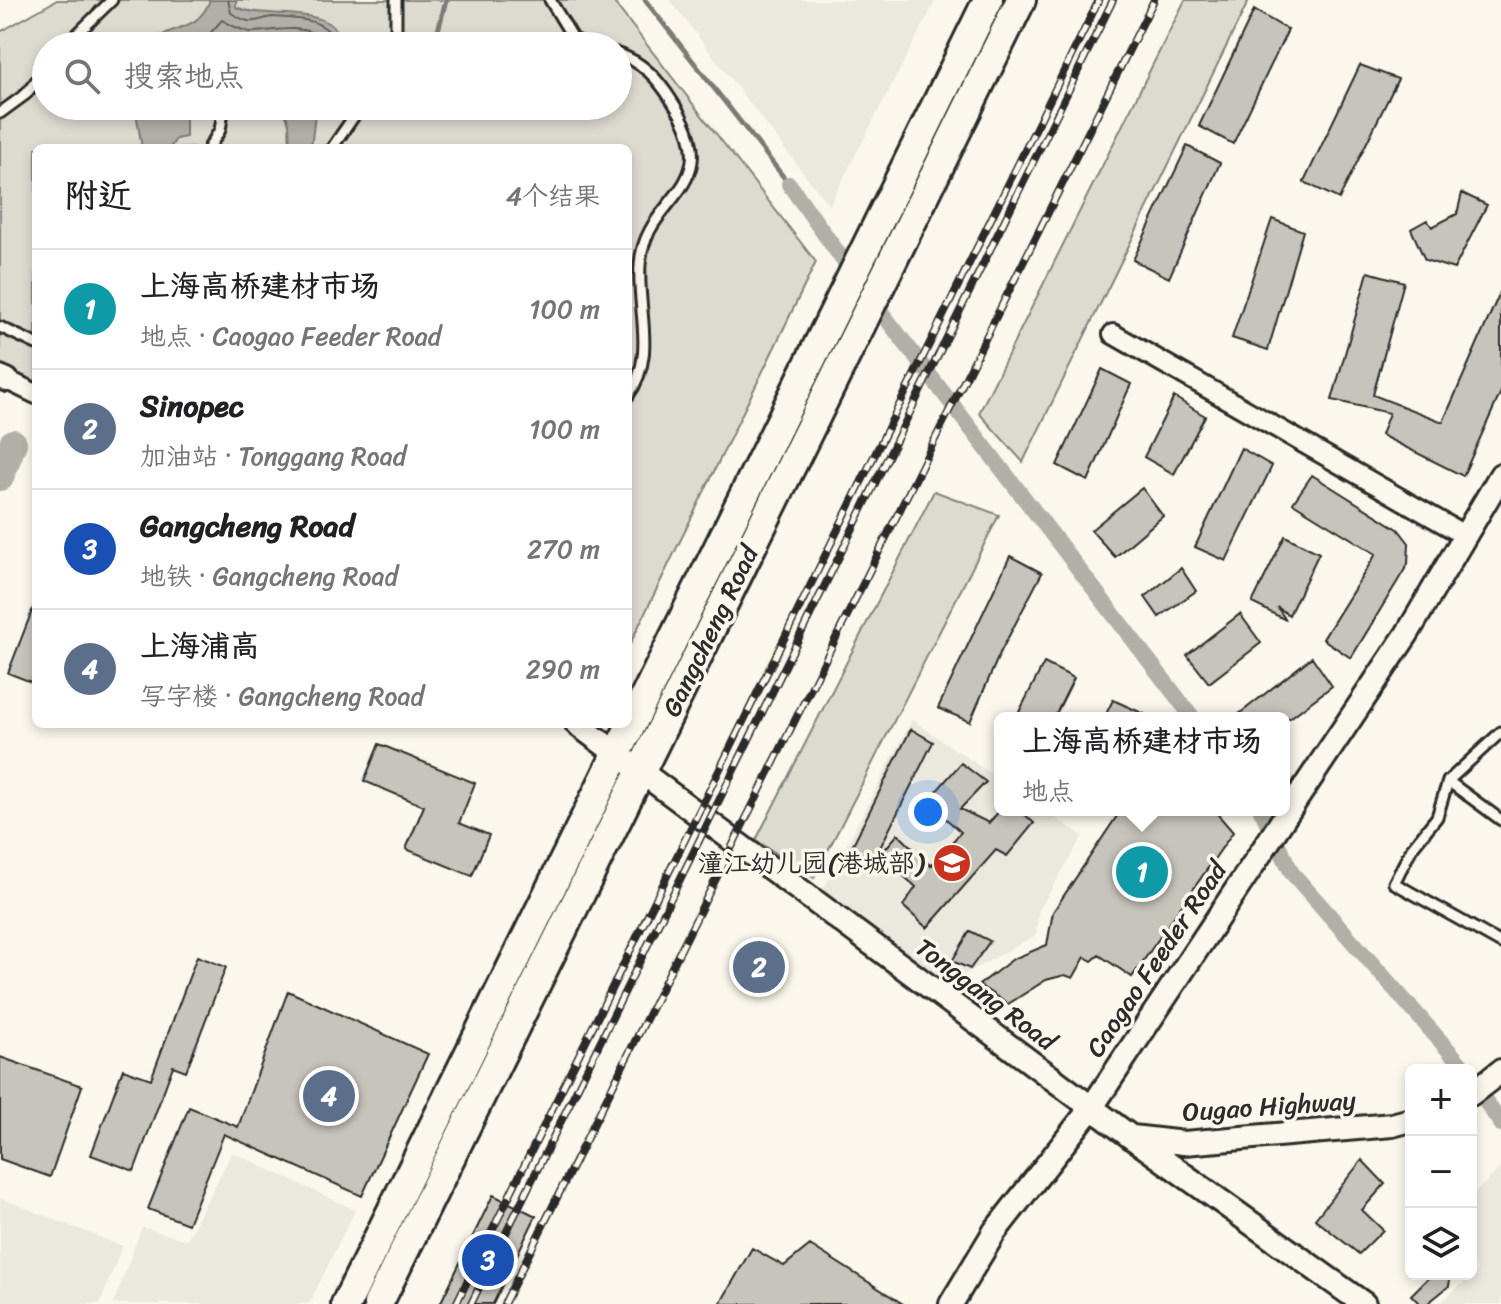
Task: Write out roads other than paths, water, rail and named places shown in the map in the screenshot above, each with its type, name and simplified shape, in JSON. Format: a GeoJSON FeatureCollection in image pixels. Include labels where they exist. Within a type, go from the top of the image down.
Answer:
{"type":"FeatureCollection","features":[{"type":"Feature","properties":{"kind":"main road","name":"Gangcheng Road"},"geometry":{"type":"LineString","coordinates":[[632,723],[988,0]]}},
{"type":"Feature","properties":{"kind":"main road","name":"Gangcheng Road"},"geometry":{"type":"LineString","coordinates":[[378,1304],[1021,0]]}},
{"type":"Feature","properties":{"kind":"main road","name":"Gangcheng Road"},"geometry":{"type":"LineString","coordinates":[[346,1304],[629,728]]}},
{"type":"Feature","properties":{"kind":"street"},"geometry":{"type":"LineString","coordinates":[[1113,334],[1464,535]]}},
{"type":"Feature","properties":{"kind":"street"},"geometry":{"type":"LineString","coordinates":[[4,379],[32,392]]}},
{"type":"Feature","properties":{"kind":"street","name":"Caogao Feeder Road"},"geometry":{"type":"LineString","coordinates":[[1290,809],[1407,634],[1501,475]]}},
{"type":"Feature","properties":{"kind":"street"},"geometry":{"type":"LineString","coordinates":[[583,728],[617,753]]}},
{"type":"Feature","properties":{"kind":"street","name":"Tonggang Road"},"geometry":{"type":"LineString","coordinates":[[617,753],[1131,1137],[1364,1304]]}},
{"type":"Feature","properties":{"kind":"street","name":"Caogao Feeder Road"},"geometry":{"type":"LineString","coordinates":[[951,1304],[995,1231],[1092,1107],[1285,816]]}},
{"type":"Feature","properties":{"kind":"street"},"geometry":{"type":"LineString","coordinates":[[1477,1089],[1501,1071]]}},
{"type":"Feature","properties":{"kind":"street","name":"Ougao Highway"},"geometry":{"type":"LineString","coordinates":[[1131,1137],[1184,1143],[1405,1122]]}},
{"type":"Feature","properties":{"kind":"lane"},"geometry":{"type":"LineString","coordinates":[[79,32],[112,0]]}},
{"type":"Feature","properties":{"kind":"lane"},"geometry":{"type":"LineString","coordinates":[[396,0],[396,32]]}},
{"type":"Feature","properties":{"kind":"lane"},"geometry":{"type":"LineString","coordinates":[[550,0],[569,32]]}},
{"type":"Feature","properties":{"kind":"lane"},"geometry":{"type":"LineString","coordinates":[[632,60],[646,67],[685,120],[695,156],[685,182],[649,235],[640,264],[645,360],[632,388]]}},
{"type":"Feature","properties":{"kind":"lane"},"geometry":{"type":"LineString","coordinates":[[0,113],[32,86]]}},
{"type":"Feature","properties":{"kind":"lane"},"geometry":{"type":"LineString","coordinates":[[211,144],[222,120]]}},
{"type":"Feature","properties":{"kind":"lane"},"geometry":{"type":"LineString","coordinates":[[335,144],[351,120]]}},
{"type":"Feature","properties":{"kind":"lane"},"geometry":{"type":"LineString","coordinates":[[0,327],[32,342]]}},
{"type":"Feature","properties":{"kind":"lane"},"geometry":{"type":"LineString","coordinates":[[1501,732],[1448,781],[1437,817],[1412,848],[1394,883],[1501,943]]}},
{"type":"Feature","properties":{"kind":"lane"},"geometry":{"type":"LineString","coordinates":[[1448,781],[1501,820]]}},
{"type":"Feature","properties":{"kind":"water"},"geometry":{"type":"Polygon","coordinates":[[[210,0],[236,0],[236,7],[250,11],[314,17],[338,32],[169,32],[190,24],[204,11],[210,0]]]}},
{"type":"Feature","properties":{"kind":"water"},"geometry":{"type":"Polygon","coordinates":[[[137,120],[186,120],[186,137],[176,139],[173,144],[141,144],[137,120]]]}},
{"type":"Feature","properties":{"kind":"water"},"geometry":{"type":"Polygon","coordinates":[[[288,120],[314,120],[311,144],[290,144],[288,120]]]}},
{"type":"Feature","properties":{"kind":"waterway"},"geometry":{"type":"LineString","coordinates":[[438,32],[446,0]]}},
{"type":"Feature","properties":{"kind":"waterway"},"geometry":{"type":"LineString","coordinates":[[645,0],[789,184]]}},
{"type":"Feature","properties":{"kind":"waterway"},"geometry":{"type":"LineString","coordinates":[[789,184],[855,277]]}},
{"type":"Feature","properties":{"kind":"waterway"},"geometry":{"type":"LineString","coordinates":[[869,296],[1188,712]]}},
{"type":"Feature","properties":{"kind":"waterway"},"geometry":{"type":"LineString","coordinates":[[0,477],[13,443]]}},
{"type":"Feature","properties":{"kind":"waterway"},"geometry":{"type":"LineString","coordinates":[[1264,816],[1292,873],[1461,1064]]}},
{"type":"Feature","properties":{"kind":"waterway"},"geometry":{"type":"LineString","coordinates":[[1477,1088],[1501,1124]]}},
{"type":"Feature","properties":{"kind":"railway"},"geometry":{"type":"LineString","coordinates":[[456,1304],[1099,0]]}},
{"type":"Feature","properties":{"kind":"railway"},"geometry":{"type":"LineString","coordinates":[[471,1304],[1113,0]]}},
{"type":"Feature","properties":{"kind":"railway"},"geometry":{"type":"LineString","coordinates":[[504,1304],[1154,0]]}},
{"type":"Feature","properties":{"kind":"place","name":"潼江幼儿园(港城部)"},"geometry":{"type":"Point","coordinates":[952,863]}},
{"type":"Feature","properties":{"kind":"place","name":"上海高桥建材市场"},"geometry":{"type":"Point","coordinates":[1142,872]}},
{"type":"Feature","properties":{"kind":"place","name":"Sinopec"},"geometry":{"type":"Point","coordinates":[759,967]}},
{"type":"Feature","properties":{"kind":"place","name":"上海浦高"},"geometry":{"type":"Point","coordinates":[329,1096]}},
{"type":"Feature","properties":{"kind":"place","name":"Gangcheng Road"},"geometry":{"type":"Point","coordinates":[488,1260]}}]}
